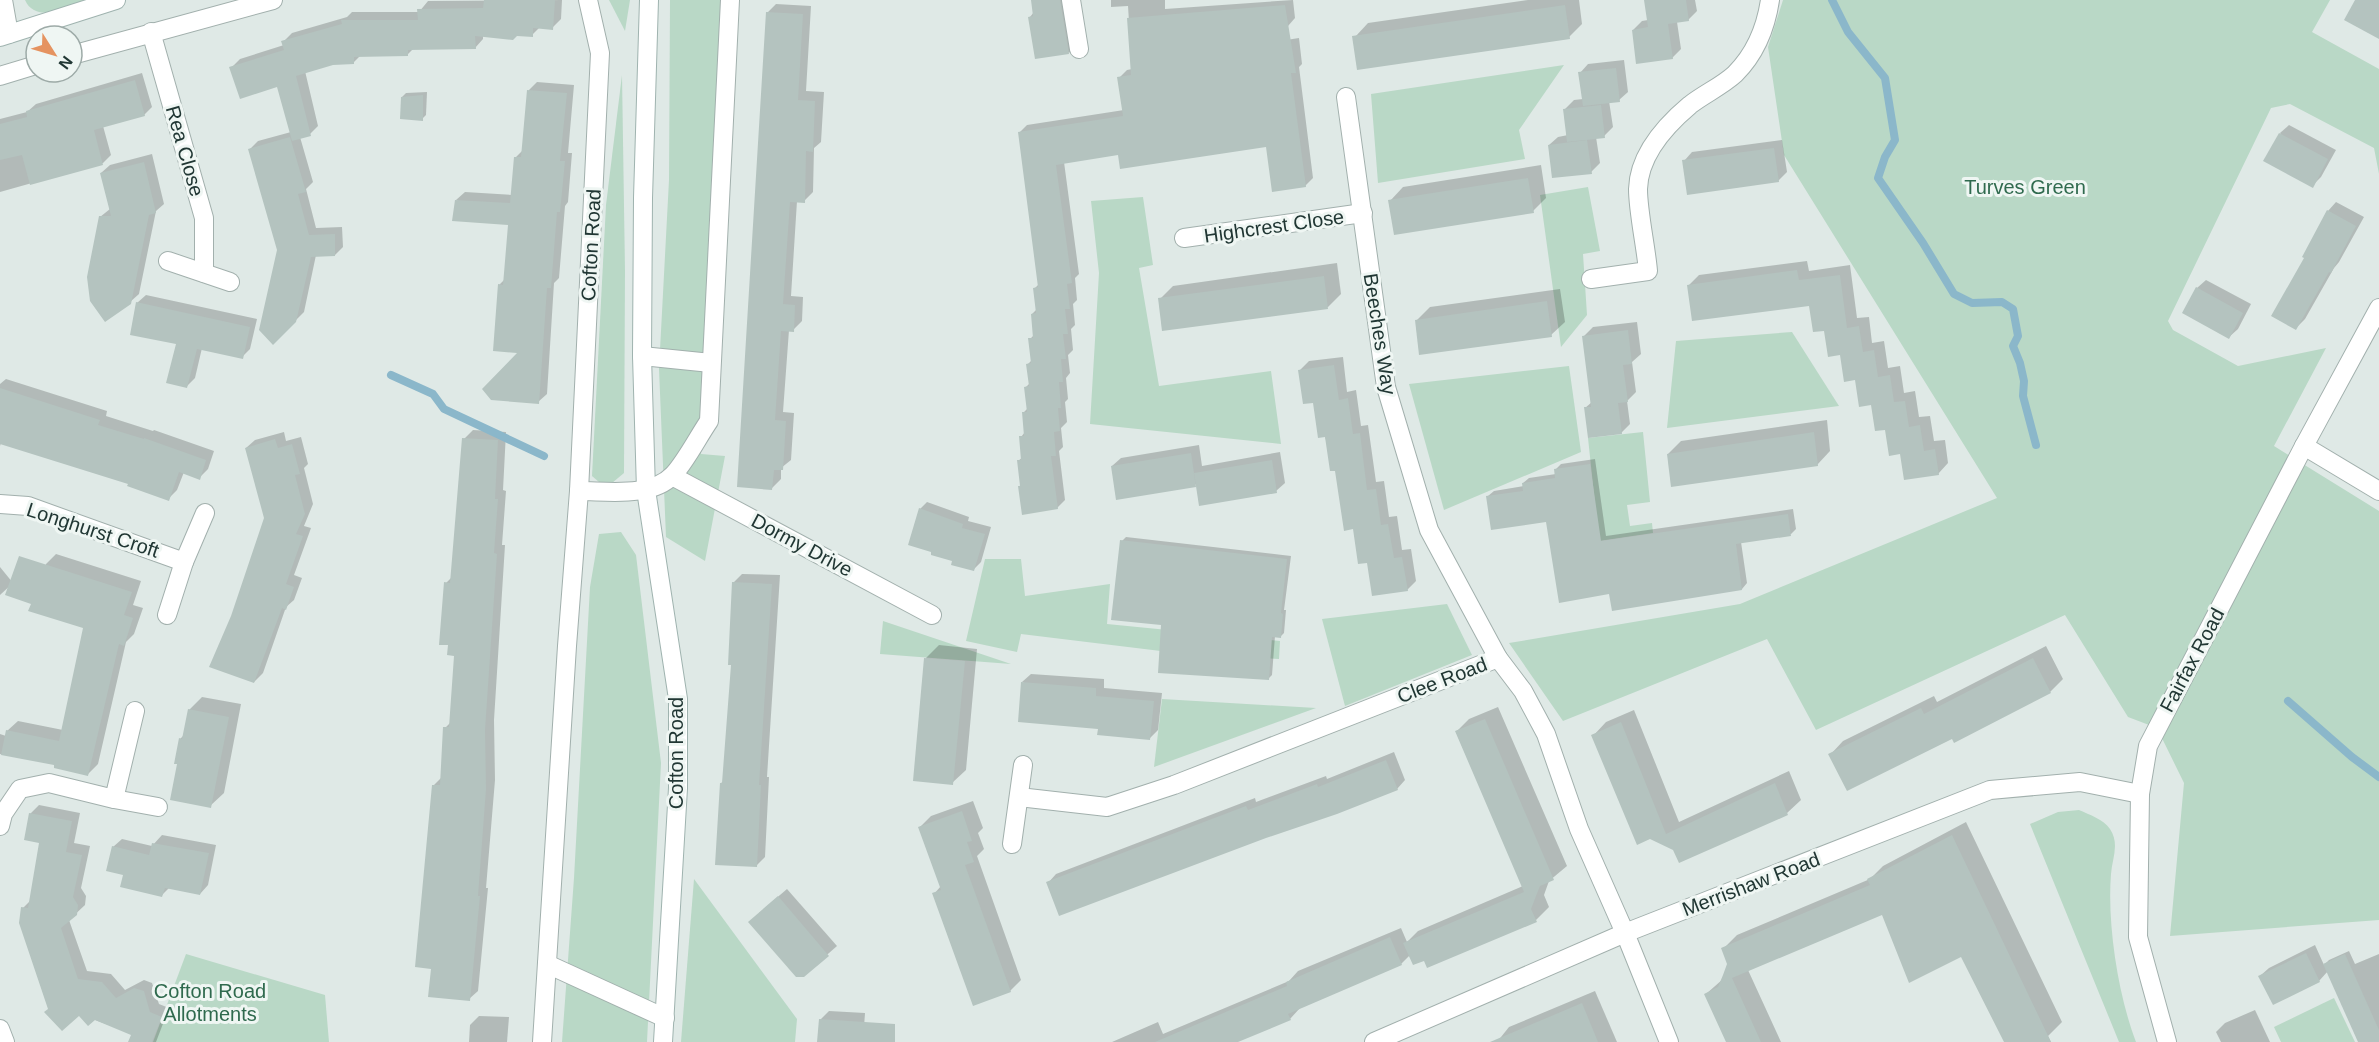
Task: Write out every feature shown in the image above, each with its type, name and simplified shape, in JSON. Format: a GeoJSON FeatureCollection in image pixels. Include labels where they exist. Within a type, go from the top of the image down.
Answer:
{"type":"FeatureCollection","features":[{"type":"Feature","properties":{"kind":"street"},"geometry":{"type":"LineString","coordinates":[[3,0],[5,35],[116,0]]}},
{"type":"Feature","properties":{"kind":"street"},"geometry":{"type":"LineString","coordinates":[[84,52],[273,0]]}},
{"type":"Feature","properties":{"kind":"street","name":"Cofton Road"},"geometry":{"type":"LineString","coordinates":[[543,1042],[567,646],[579,491],[600,53],[588,0]]}},
{"type":"Feature","properties":{"kind":"street","name":"Cofton Road"},"geometry":{"type":"LineString","coordinates":[[650,0],[642,356],[646,490],[678,699],[678,788],[663,1042]]}},
{"type":"Feature","properties":{"kind":"street"},"geometry":{"type":"LineString","coordinates":[[579,491],[646,490],[672,476],[709,421],[730,0]]}},
{"type":"Feature","properties":{"kind":"street"},"geometry":{"type":"LineString","coordinates":[[1071,0],[1079,49]]}},
{"type":"Feature","properties":{"kind":"street"},"geometry":{"type":"LineString","coordinates":[[1591,279],[1648,272],[1638,189],[1644,158],[1663,132],[1690,105],[1734,74],[1755,49],[1768,14],[1770,0]]}},
{"type":"Feature","properties":{"kind":"street","name":"Rea Close"},"geometry":{"type":"LineString","coordinates":[[151,32],[204,218],[204,273]]}},
{"type":"Feature","properties":{"kind":"street"},"geometry":{"type":"LineString","coordinates":[[0,76],[24,69]]}},
{"type":"Feature","properties":{"kind":"street","name":"Beeches Way"},"geometry":{"type":"LineString","coordinates":[[1346,98],[1364,213],[1386,387],[1429,530],[1498,658]]}},
{"type":"Feature","properties":{"kind":"street","name":"Highcrest Close"},"geometry":{"type":"LineString","coordinates":[[1184,237],[1364,213]]}},
{"type":"Feature","properties":{"kind":"street"},"geometry":{"type":"LineString","coordinates":[[168,261],[230,282]]}},
{"type":"Feature","properties":{"kind":"street","name":"Fairfax Road"},"geometry":{"type":"LineString","coordinates":[[2167,1042],[2138,937],[2140,794],[2148,746],[2304,446],[2379,308]]}},
{"type":"Feature","properties":{"kind":"street"},"geometry":{"type":"LineString","coordinates":[[642,356],[711,363]]}},
{"type":"Feature","properties":{"kind":"street"},"geometry":{"type":"LineString","coordinates":[[2304,446],[2379,491]]}},
{"type":"Feature","properties":{"kind":"street","name":"Dormy Drive"},"geometry":{"type":"LineString","coordinates":[[672,476],[932,615]]}},
{"type":"Feature","properties":{"kind":"street","name":"Longhurst Croft"},"geometry":{"type":"LineString","coordinates":[[0,504],[28,506],[184,562]]}},
{"type":"Feature","properties":{"kind":"street","name":"Longhurst Croft"},"geometry":{"type":"LineString","coordinates":[[167,615],[184,562],[205,513]]}},
{"type":"Feature","properties":{"kind":"street","name":"Clee Road"},"geometry":{"type":"LineString","coordinates":[[1019,797],[1107,807],[1174,785],[1498,658],[1523,691],[1546,734],[1579,829],[1625,933],[1669,1042]]}},
{"type":"Feature","properties":{"kind":"street"},"geometry":{"type":"LineString","coordinates":[[114,799],[135,711]]}},
{"type":"Feature","properties":{"kind":"street"},"geometry":{"type":"LineString","coordinates":[[1012,844],[1023,765]]}},
{"type":"Feature","properties":{"kind":"street","name":"Merrishaw Road"},"geometry":{"type":"LineString","coordinates":[[1374,1042],[1625,933],[1990,790],[2080,782],[2140,794]]}},
{"type":"Feature","properties":{"kind":"street"},"geometry":{"type":"LineString","coordinates":[[0,826],[3,814],[20,789],[49,783],[158,807]]}},
{"type":"Feature","properties":{"kind":"street"},"geometry":{"type":"LineString","coordinates":[[547,964],[664,1018]]}},
{"type":"Feature","properties":{"kind":"street"},"geometry":{"type":"LineString","coordinates":[[0,1029],[5,1042]]}},
{"type":"Feature","properties":{"kind":"green space"},"geometry":{"type":"Polygon","coordinates":[[[25,0],[89,0],[45,13],[30,7],[25,0]]]}},
{"type":"Feature","properties":{"kind":"green space"},"geometry":{"type":"Polygon","coordinates":[[[609,0],[630,0],[625,31],[609,0]]]}},
{"type":"Feature","properties":{"kind":"green space"},"geometry":{"type":"Polygon","coordinates":[[[670,0],[721,0],[701,454],[725,456],[705,561],[666,537],[659,369],[669,180],[670,0]]]}},
{"type":"Feature","properties":{"kind":"green space","name":"Turves Green"},"geometry":{"type":"Polygon","coordinates":[[[1783,0],[2330,0],[2312,32],[2379,69],[2379,174],[2374,148],[2290,104],[2271,108],[2168,321],[2173,330],[2238,366],[2326,348],[2274,446],[2379,511],[2379,920],[2170,936],[2184,783],[2157,728],[2128,717],[2065,615],[1816,730],[1767,639],[1563,721],[1509,643],[1740,604],[1997,498],[1784,155],[1768,47],[1783,0]]]}},
{"type":"Feature","properties":{"kind":"green space"},"geometry":{"type":"Polygon","coordinates":[[[1564,65],[1519,130],[1525,159],[1378,183],[1371,94],[1564,65]]]}},
{"type":"Feature","properties":{"kind":"green space"},"geometry":{"type":"Polygon","coordinates":[[[622,75],[625,271],[624,473],[612,483],[599,482],[592,476],[606,205],[622,75]]]}},
{"type":"Feature","properties":{"kind":"green space"},"geometry":{"type":"Polygon","coordinates":[[[1588,187],[1600,251],[1583,254],[1587,315],[1561,347],[1540,195],[1588,187]]]}},
{"type":"Feature","properties":{"kind":"green space"},"geometry":{"type":"Polygon","coordinates":[[[1143,197],[1153,265],[1139,268],[1159,386],[1271,371],[1281,444],[1090,424],[1099,273],[1091,201],[1143,197]]]}},
{"type":"Feature","properties":{"kind":"green space"},"geometry":{"type":"Polygon","coordinates":[[[1792,332],[1839,406],[1667,428],[1676,341],[1792,332]]]}},
{"type":"Feature","properties":{"kind":"green space"},"geometry":{"type":"Polygon","coordinates":[[[1569,366],[1581,452],[1444,510],[1409,384],[1569,366]]]}},
{"type":"Feature","properties":{"kind":"green space"},"geometry":{"type":"Polygon","coordinates":[[[1643,432],[1650,502],[1627,505],[1630,526],[1652,523],[1653,533],[1599,541],[1588,438],[1643,432]]]}},
{"type":"Feature","properties":{"kind":"green space"},"geometry":{"type":"Polygon","coordinates":[[[621,532],[636,555],[661,763],[647,1042],[562,1042],[574,878],[590,587],[599,534],[621,532]]]}},
{"type":"Feature","properties":{"kind":"green space"},"geometry":{"type":"Polygon","coordinates":[[[985,559],[1021,559],[1025,596],[1110,584],[1107,624],[1280,641],[1279,659],[1169,652],[1021,634],[1017,652],[966,641],[985,559]]]}},
{"type":"Feature","properties":{"kind":"green space"},"geometry":{"type":"Polygon","coordinates":[[[1447,604],[1472,655],[1345,706],[1322,619],[1447,604]]]}},
{"type":"Feature","properties":{"kind":"green space"},"geometry":{"type":"Polygon","coordinates":[[[883,621],[1011,664],[880,654],[883,621]]]}},
{"type":"Feature","properties":{"kind":"green space"},"geometry":{"type":"Polygon","coordinates":[[[1162,699],[1316,708],[1154,767],[1162,699]]]}},
{"type":"Feature","properties":{"kind":"green space"},"geometry":{"type":"Polygon","coordinates":[[[2079,810],[2104,823],[2115,840],[2110,894],[2112,937],[2124,1003],[2136,1042],[2119,1042],[2030,824],[2058,812],[2079,810]]]}},
{"type":"Feature","properties":{"kind":"green space"},"geometry":{"type":"Polygon","coordinates":[[[694,879],[797,1019],[795,1042],[681,1042],[694,879]]]}},
{"type":"Feature","properties":{"kind":"green space","name":"Cofton Road Allotments"},"geometry":{"type":"Polygon","coordinates":[[[186,954],[325,995],[329,1042],[153,1042],[186,954]]]}},
{"type":"Feature","properties":{"kind":"green space"},"geometry":{"type":"Polygon","coordinates":[[[2334,998],[2355,1042],[2281,1042],[2274,1027],[2334,998]]]}},
{"type":"Feature","properties":{"kind":"building"},"geometry":{"type":"Polygon","coordinates":[[[484,0],[555,0],[553,30],[533,28],[533,37],[517,36],[513,40],[475,36],[476,49],[408,50],[408,56],[354,57],[354,64],[333,65],[296,76],[311,136],[292,141],[277,87],[240,99],[229,67],[284,50],[281,41],[342,24],[341,20],[418,20],[417,9],[483,8],[484,0]]]}},
{"type":"Feature","properties":{"kind":"building"},"geometry":{"type":"Polygon","coordinates":[[[1031,0],[1060,0],[1069,54],[1035,59],[1028,17],[1033,16],[1031,0]]]}},
{"type":"Feature","properties":{"kind":"building"},"geometry":{"type":"Polygon","coordinates":[[[1644,0],[1686,0],[1689,21],[1668,24],[1673,59],[1636,64],[1632,30],[1648,27],[1644,0]]]}},
{"type":"Feature","properties":{"kind":"building"},"geometry":{"type":"Polygon","coordinates":[[[2355,0],[2379,0],[2379,39],[2344,20],[2355,0]]]}},
{"type":"Feature","properties":{"kind":"building"},"geometry":{"type":"Polygon","coordinates":[[[1285,5],[1296,73],[1291,73],[1306,187],[1272,192],[1266,147],[1120,169],[1118,155],[1056,165],[1072,283],[1067,284],[1070,309],[1065,309],[1068,334],[1063,334],[1066,359],[1061,359],[1063,382],[1059,382],[1060,431],[1054,432],[1056,456],[1051,456],[1058,509],[1022,515],[1017,460],[1021,460],[1019,436],[1024,436],[1022,412],[1027,412],[1024,387],[1029,386],[1026,364],[1031,363],[1028,338],[1033,338],[1031,314],[1036,313],[1033,288],[1038,287],[1018,132],[1123,116],[1117,77],[1131,75],[1127,18],[1285,5]]]}},
{"type":"Feature","properties":{"kind":"building"},"geometry":{"type":"Polygon","coordinates":[[[1565,5],[1570,39],[1357,70],[1352,36],[1565,5]]]}},
{"type":"Feature","properties":{"kind":"building"},"geometry":{"type":"Polygon","coordinates":[[[766,12],[803,14],[798,100],[815,101],[813,152],[806,151],[805,203],[790,202],[783,304],[795,305],[794,332],[781,331],[775,420],[786,421],[783,470],[774,470],[772,490],[737,487],[766,12]]]}},
{"type":"Feature","properties":{"kind":"building"},"geometry":{"type":"Polygon","coordinates":[[[1616,68],[1620,102],[1583,106],[1578,72],[1616,68]]]}},
{"type":"Feature","properties":{"kind":"building"},"geometry":{"type":"Polygon","coordinates":[[[135,80],[145,116],[94,130],[103,165],[30,185],[22,155],[0,160],[0,124],[27,117],[26,111],[135,80]]]}},
{"type":"Feature","properties":{"kind":"building"},"geometry":{"type":"Polygon","coordinates":[[[527,90],[567,93],[560,161],[565,161],[560,212],[557,212],[551,288],[547,288],[539,404],[491,400],[482,389],[517,353],[493,351],[498,284],[503,285],[508,225],[452,221],[455,200],[510,203],[514,157],[521,157],[527,90]]]}},
{"type":"Feature","properties":{"kind":"building"},"geometry":{"type":"Polygon","coordinates":[[[423,95],[423,121],[400,119],[401,97],[423,95]]]}},
{"type":"Feature","properties":{"kind":"building"},"geometry":{"type":"Polygon","coordinates":[[[1601,105],[1605,138],[1567,142],[1563,109],[1601,105]]]}},
{"type":"Feature","properties":{"kind":"building"},"geometry":{"type":"Polygon","coordinates":[[[2279,133],[2328,159],[2313,188],[2263,161],[2279,133]]]}},
{"type":"Feature","properties":{"kind":"building"},"geometry":{"type":"Polygon","coordinates":[[[290,137],[306,192],[298,194],[309,235],[335,234],[335,256],[311,257],[296,322],[273,345],[259,330],[277,250],[248,149],[290,137]]]}},
{"type":"Feature","properties":{"kind":"building"},"geometry":{"type":"Polygon","coordinates":[[[1587,140],[1592,174],[1552,178],[1548,145],[1587,140]]]}},
{"type":"Feature","properties":{"kind":"building"},"geometry":{"type":"Polygon","coordinates":[[[1774,148],[1779,182],[1687,195],[1682,160],[1774,148]]]}},
{"type":"Feature","properties":{"kind":"building"},"geometry":{"type":"Polygon","coordinates":[[[144,162],[156,213],[149,215],[131,304],[105,322],[90,301],[87,277],[99,216],[111,216],[100,173],[144,162]]]}},
{"type":"Feature","properties":{"kind":"building"},"geometry":{"type":"Polygon","coordinates":[[[1528,178],[1534,213],[1394,235],[1388,200],[1528,178]]]}},
{"type":"Feature","properties":{"kind":"building"},"geometry":{"type":"Polygon","coordinates":[[[2327,210],[2356,226],[2331,273],[2329,272],[2296,330],[2271,316],[2304,258],[2302,257],[2327,210]]]}},
{"type":"Feature","properties":{"kind":"building"},"geometry":{"type":"Polygon","coordinates":[[[1797,270],[1799,280],[1840,275],[1847,328],[1859,326],[1863,352],[1874,350],[1878,377],[1890,375],[1894,402],[1905,401],[1909,427],[1920,425],[1924,451],[1935,449],[1939,475],[1904,480],[1900,454],[1889,456],[1885,430],[1875,431],[1871,405],[1859,407],[1855,380],[1844,382],[1840,355],[1828,357],[1824,331],[1813,332],[1809,306],[1692,321],[1687,285],[1797,270]]]}},
{"type":"Feature","properties":{"kind":"building"},"geometry":{"type":"Polygon","coordinates":[[[1324,276],[1328,309],[1162,331],[1158,298],[1324,276]]]}},
{"type":"Feature","properties":{"kind":"building"},"geometry":{"type":"Polygon","coordinates":[[[2196,287],[2243,313],[2229,339],[2182,313],[2196,287]]]}},
{"type":"Feature","properties":{"kind":"building"},"geometry":{"type":"Polygon","coordinates":[[[1547,301],[1552,337],[1419,355],[1415,320],[1547,301]]]}},
{"type":"Feature","properties":{"kind":"building"},"geometry":{"type":"Polygon","coordinates":[[[136,302],[250,327],[243,359],[197,349],[187,388],[166,383],[176,344],[130,335],[136,302]]]}},
{"type":"Feature","properties":{"kind":"building"},"geometry":{"type":"Polygon","coordinates":[[[1628,330],[1632,364],[1623,365],[1628,402],[1618,403],[1622,434],[1588,438],[1584,407],[1591,407],[1582,336],[1628,330]]]}},
{"type":"Feature","properties":{"kind":"building"},"geometry":{"type":"Polygon","coordinates":[[[1334,365],[1339,400],[1348,398],[1353,434],[1360,433],[1367,490],[1376,489],[1381,525],[1388,524],[1394,558],[1402,557],[1408,591],[1372,596],[1367,563],[1358,564],[1353,529],[1344,531],[1335,471],[1330,471],[1325,437],[1318,438],[1313,403],[1303,404],[1298,370],[1334,365]]]}},
{"type":"Feature","properties":{"kind":"building"},"geometry":{"type":"Polygon","coordinates":[[[0,388],[100,420],[98,425],[144,438],[206,460],[200,480],[179,472],[169,501],[127,486],[128,484],[0,444],[0,388]]]}},
{"type":"Feature","properties":{"kind":"building"},"geometry":{"type":"Polygon","coordinates":[[[1814,432],[1818,466],[1671,487],[1667,454],[1814,432]]]}},
{"type":"Feature","properties":{"kind":"building"},"geometry":{"type":"Polygon","coordinates":[[[462,438],[498,440],[495,499],[498,499],[494,553],[497,554],[485,730],[486,789],[478,896],[480,896],[470,1001],[428,997],[431,969],[415,967],[432,785],[440,785],[443,727],[449,727],[454,656],[447,655],[448,645],[439,645],[444,582],[450,583],[462,438]]]}},
{"type":"Feature","properties":{"kind":"building"},"geometry":{"type":"Polygon","coordinates":[[[275,439],[278,448],[292,444],[300,474],[295,475],[305,514],[296,534],[303,536],[286,584],[294,587],[286,610],[282,608],[254,683],[209,667],[231,616],[264,518],[245,448],[275,439]]]}},
{"type":"Feature","properties":{"kind":"building"},"geometry":{"type":"Polygon","coordinates":[[[1191,453],[1196,487],[1116,500],[1111,466],[1191,453]]]}},
{"type":"Feature","properties":{"kind":"building"},"geometry":{"type":"Polygon","coordinates":[[[1272,460],[1277,493],[1199,506],[1194,473],[1272,460]]]}},
{"type":"Feature","properties":{"kind":"building"},"geometry":{"type":"Polygon","coordinates":[[[1590,464],[1601,541],[1788,514],[1791,536],[1736,544],[1742,590],[1612,611],[1609,594],[1559,603],[1546,522],[1491,530],[1486,496],[1523,491],[1522,483],[1555,478],[1554,469],[1590,464]]]}},
{"type":"Feature","properties":{"kind":"building"},"geometry":{"type":"Polygon","coordinates":[[[919,508],[963,524],[962,528],[985,534],[974,571],[951,565],[952,561],[908,545],[919,508]]]}},
{"type":"Feature","properties":{"kind":"building"},"geometry":{"type":"Polygon","coordinates":[[[1120,540],[1287,559],[1281,613],[1283,614],[1281,638],[1272,637],[1269,680],[1158,673],[1161,625],[1111,620],[1120,540]]]}},
{"type":"Feature","properties":{"kind":"building"},"geometry":{"type":"Polygon","coordinates":[[[19,556],[132,592],[124,615],[133,618],[124,646],[119,644],[88,776],[54,768],[54,765],[1,755],[6,730],[59,741],[83,628],[28,611],[31,604],[5,595],[19,556]]]}},
{"type":"Feature","properties":{"kind":"building"},"geometry":{"type":"Polygon","coordinates":[[[732,582],[772,584],[759,785],[761,785],[757,867],[715,865],[731,665],[728,665],[732,582]]]}},
{"type":"Feature","properties":{"kind":"building"},"geometry":{"type":"Polygon","coordinates":[[[924,658],[965,661],[953,785],[913,781],[924,658]]]}},
{"type":"Feature","properties":{"kind":"building"},"geometry":{"type":"Polygon","coordinates":[[[2033,658],[2051,693],[1954,743],[1952,739],[1847,791],[1828,754],[1921,708],[1924,714],[2033,658]]]}},
{"type":"Feature","properties":{"kind":"building"},"geometry":{"type":"Polygon","coordinates":[[[1021,682],[1096,688],[1096,696],[1154,701],[1150,740],[1097,735],[1098,729],[1018,722],[1021,682]]]}},
{"type":"Feature","properties":{"kind":"building"},"geometry":{"type":"Polygon","coordinates":[[[188,709],[229,717],[211,808],[170,800],[179,738],[182,739],[188,709]]]}},
{"type":"Feature","properties":{"kind":"building"},"geometry":{"type":"Polygon","coordinates":[[[1485,719],[1554,880],[1540,886],[1531,909],[1537,922],[1427,968],[1424,961],[1413,965],[1403,943],[1524,892],[1455,731],[1485,719]]]}},
{"type":"Feature","properties":{"kind":"building"},"geometry":{"type":"Polygon","coordinates":[[[1621,722],[1666,834],[1775,783],[1788,815],[1679,863],[1673,850],[1650,839],[1637,845],[1591,735],[1621,722]]]}},
{"type":"Feature","properties":{"kind":"building"},"geometry":{"type":"Polygon","coordinates":[[[1386,760],[1398,790],[1059,916],[1046,882],[1246,806],[1248,810],[1317,784],[1318,787],[1386,760]]]}},
{"type":"Feature","properties":{"kind":"building"},"geometry":{"type":"Polygon","coordinates":[[[962,811],[972,841],[967,842],[974,862],[965,865],[1011,992],[973,1006],[932,893],[941,890],[918,827],[962,811]]]}},
{"type":"Feature","properties":{"kind":"building"},"geometry":{"type":"Polygon","coordinates":[[[29,813],[72,821],[66,852],[82,855],[73,897],[78,905],[77,915],[61,928],[78,979],[102,982],[116,998],[134,988],[144,991],[150,1012],[162,1017],[152,1042],[128,1042],[131,1035],[95,1020],[88,1026],[79,1016],[62,1031],[44,1012],[48,1009],[19,923],[21,907],[28,908],[39,843],[24,840],[29,813]]]}},
{"type":"Feature","properties":{"kind":"building"},"geometry":{"type":"Polygon","coordinates":[[[1952,835],[2051,1042],[2004,1042],[1961,957],[1909,983],[1882,915],[1732,978],[1761,1042],[1726,1042],[1704,994],[1718,987],[1723,975],[1727,964],[1721,948],[1870,885],[1867,879],[1952,835]]]}},
{"type":"Feature","properties":{"kind":"building"},"geometry":{"type":"Polygon","coordinates":[[[152,843],[209,853],[200,895],[165,888],[162,897],[120,887],[123,875],[106,871],[112,846],[149,855],[152,843]]]}},
{"type":"Feature","properties":{"kind":"building"},"geometry":{"type":"Polygon","coordinates":[[[778,896],[829,956],[804,977],[796,977],[748,922],[778,896]]]}},
{"type":"Feature","properties":{"kind":"building"},"geometry":{"type":"Polygon","coordinates":[[[1390,937],[1402,965],[1288,1014],[1291,1020],[1238,1042],[1155,1042],[1287,986],[1286,982],[1390,937]]]}},
{"type":"Feature","properties":{"kind":"building"},"geometry":{"type":"Polygon","coordinates":[[[2306,953],[2320,982],[2273,1005],[2258,976],[2306,953]]]}},
{"type":"Feature","properties":{"kind":"building"},"geometry":{"type":"Polygon","coordinates":[[[2345,954],[2379,1030],[2379,1042],[2358,1042],[2323,964],[2345,954]]]}},
{"type":"Feature","properties":{"kind":"building"},"geometry":{"type":"Polygon","coordinates":[[[1582,1003],[1598,1042],[1490,1042],[1582,1003]]]}},
{"type":"Feature","properties":{"kind":"building"},"geometry":{"type":"Polygon","coordinates":[[[819,1019],[895,1024],[895,1042],[817,1042],[819,1019]]]}},
{"type":"Feature","properties":{"kind":"waterway"},"geometry":{"type":"LineString","coordinates":[[1832,0],[1848,32],[1885,78],[1895,140],[1885,157],[1878,178],[1923,243],[1954,294],[1972,303],[2002,302],[2013,309],[2018,336],[2013,346],[2020,363],[2024,381],[2023,396],[2036,445]]}},
{"type":"Feature","properties":{"kind":"waterway"},"geometry":{"type":"LineString","coordinates":[[391,375],[433,394],[444,409],[544,456]]}},
{"type":"Feature","properties":{"kind":"waterway"},"geometry":{"type":"LineString","coordinates":[[2288,701],[2352,757],[2379,777]]}}]}
